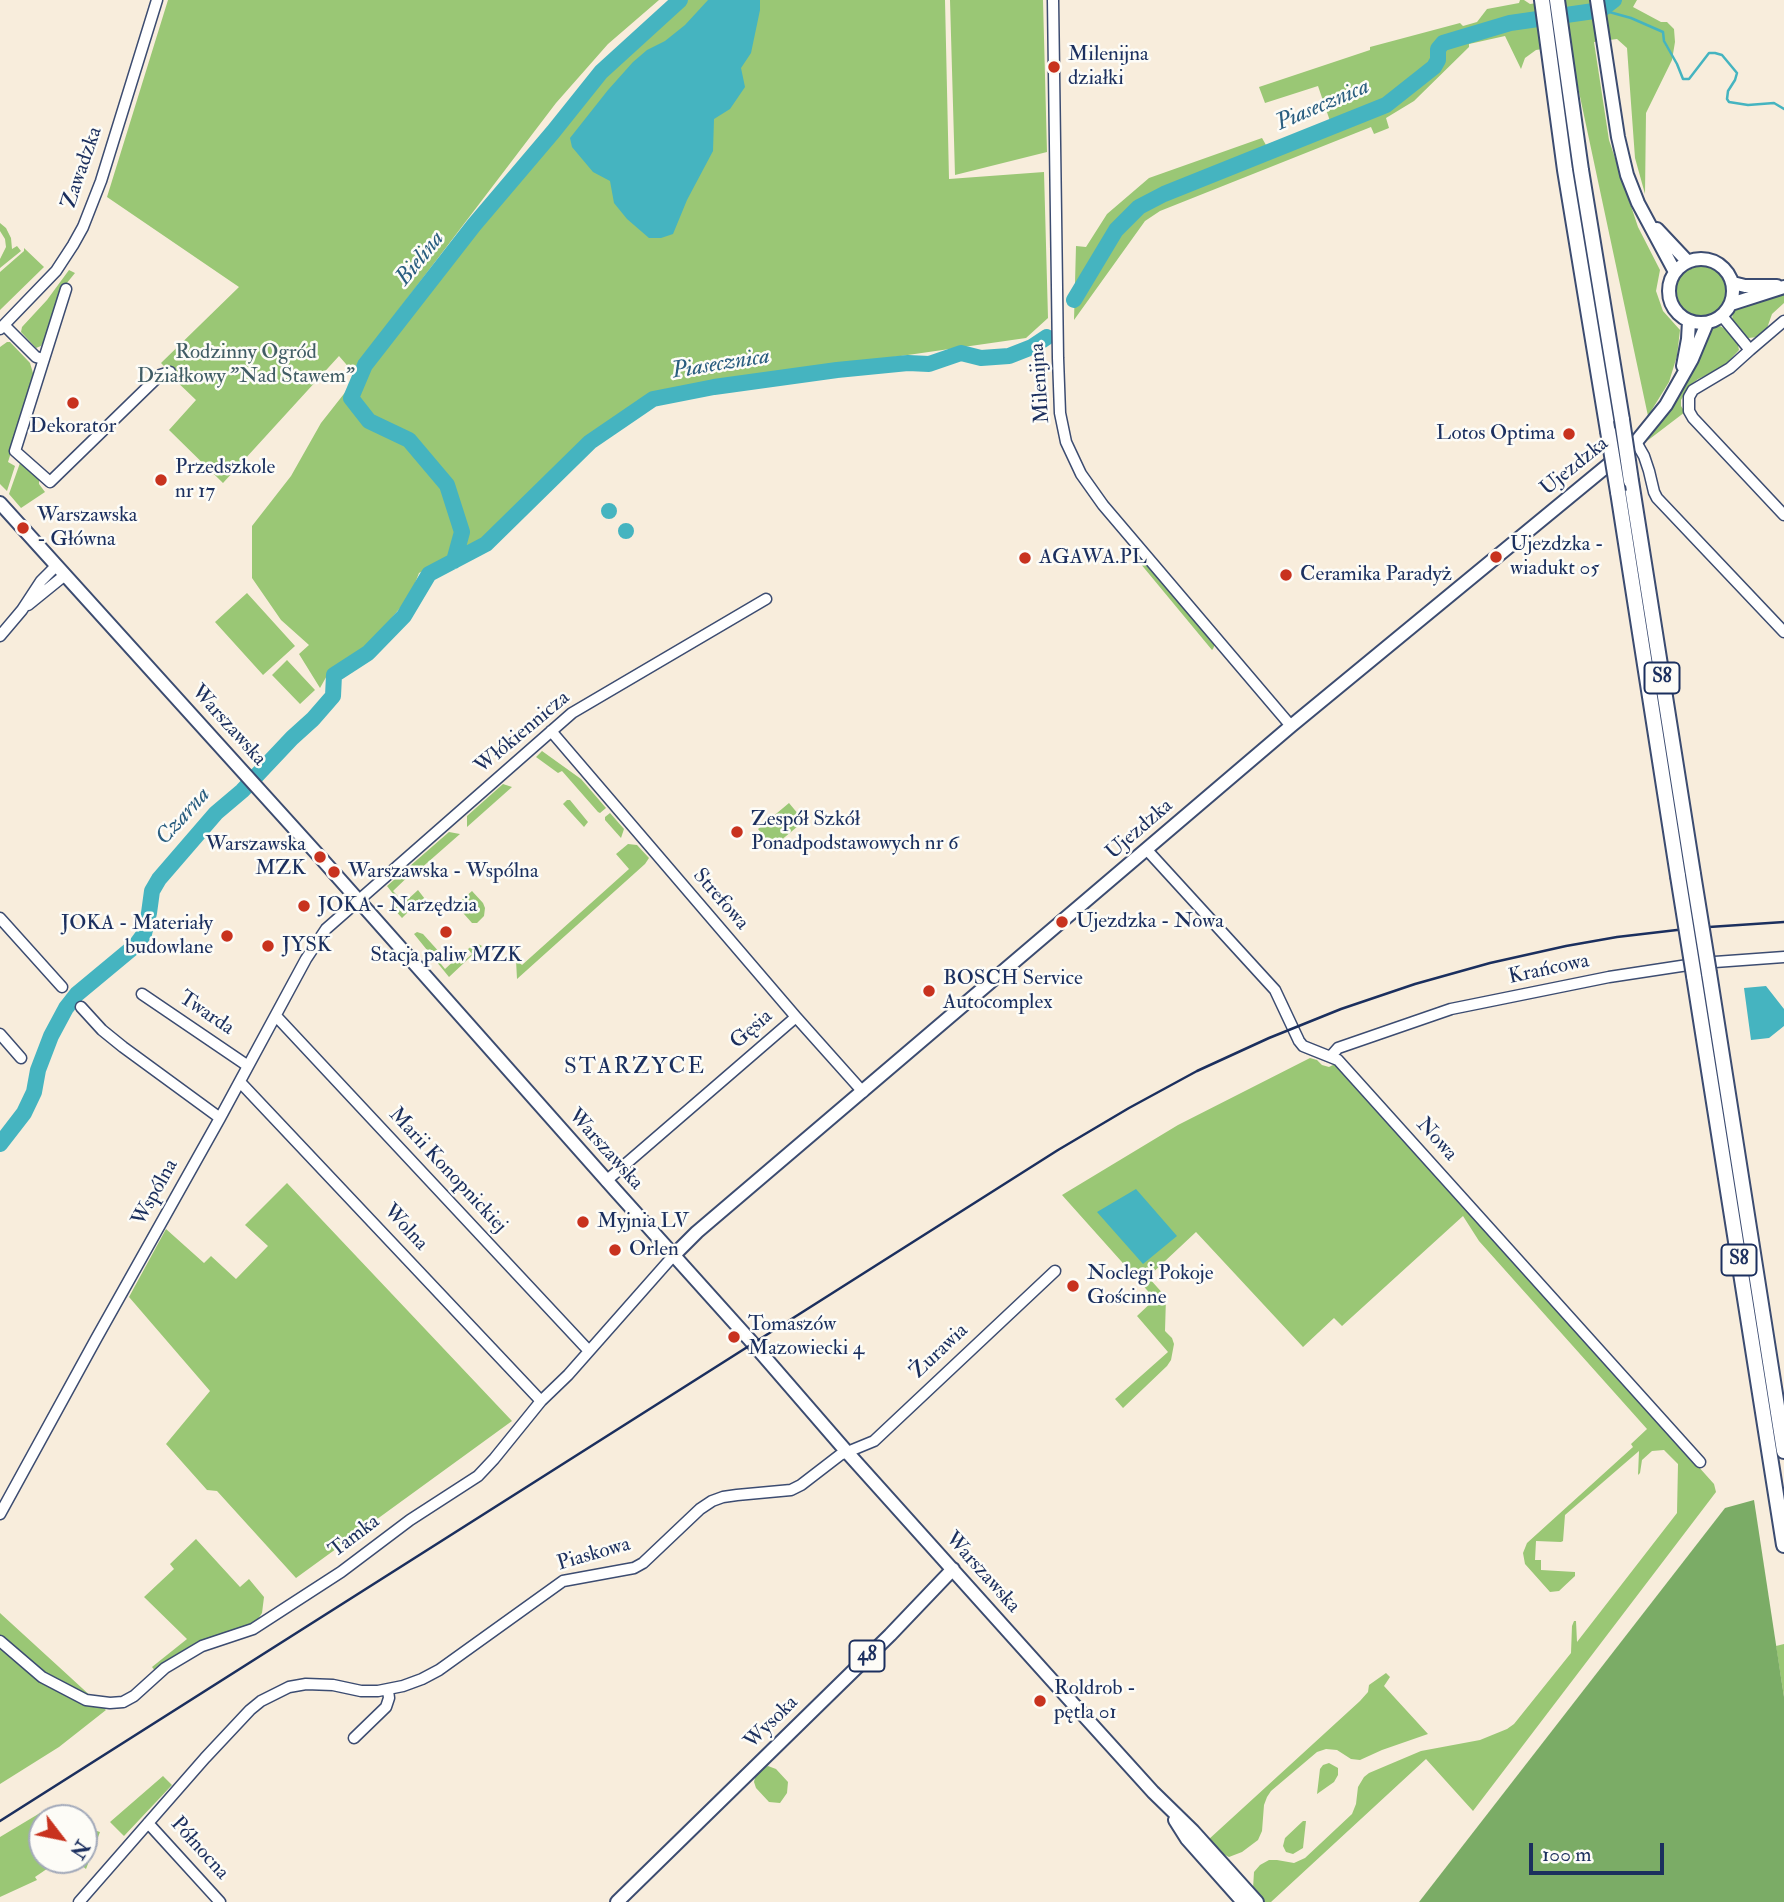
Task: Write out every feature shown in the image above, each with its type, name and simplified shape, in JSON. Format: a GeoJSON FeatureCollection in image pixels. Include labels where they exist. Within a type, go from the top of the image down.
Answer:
{"type":"FeatureCollection","features":[{"type":"Feature","properties":{"kind":"highway","name":"S8"},"geometry":{"type":"LineString","coordinates":[[1547,0],[1622,420],[1686,875]]}},
{"type":"Feature","properties":{"kind":"highway","name":"S8"},"geometry":{"type":"LineString","coordinates":[[1556,49],[1567,184],[1784,1451]]}},
{"type":"Feature","properties":{"kind":"highway","name":"S8"},"geometry":{"type":"LineString","coordinates":[[1702,974],[1784,1545]]}},
{"type":"Feature","properties":{"kind":"main road"},"geometry":{"type":"LineString","coordinates":[[1597,0],[1618,138],[1625,166],[1638,202],[1675,272]]}},
{"type":"Feature","properties":{"kind":"main road"},"geometry":{"type":"LineString","coordinates":[[1647,218],[1688,262]]}},
{"type":"Feature","properties":{"kind":"main road"},"geometry":{"type":"LineString","coordinates":[[1697,259],[1715,262],[1723,267],[1733,283],[1733,297],[1723,316],[1707,323],[1689,321],[1677,313],[1670,300],[1670,285],[1675,272],[1688,262],[1697,259]]}},
{"type":"Feature","properties":{"kind":"main road"},"geometry":{"type":"LineString","coordinates":[[1733,283],[1745,286],[1784,286]]}},
{"type":"Feature","properties":{"kind":"main road"},"geometry":{"type":"LineString","coordinates":[[1731,304],[1784,286]]}},
{"type":"Feature","properties":{"kind":"main road","name":"Ujezdzka"},"geometry":{"type":"LineString","coordinates":[[1677,387],[1685,356],[1689,321]]}},
{"type":"Feature","properties":{"kind":"main road","name":"Ujezdzka"},"geometry":{"type":"LineString","coordinates":[[674,1255],[689,1239],[1291,726],[1636,442],[1655,421],[1677,387],[1707,323]]}},
{"type":"Feature","properties":{"kind":"main road","name":"Warszawska"},"geometry":{"type":"LineString","coordinates":[[0,503],[260,790],[846,1451],[1153,1792],[1193,1831],[1257,1902]]}},
{"type":"Feature","properties":{"kind":"main road","name":"Wysoka"},"geometry":{"type":"LineString","coordinates":[[617,1902],[890,1635],[953,1569]]}},
{"type":"Feature","properties":{"kind":"main road","name":"Warszawska"},"geometry":{"type":"LineString","coordinates":[[1153,1792],[1187,1839],[1243,1902]]}},
{"type":"Feature","properties":{"kind":"street","name":"Zawadzka"},"geometry":{"type":"LineString","coordinates":[[43,359],[36,358],[2,327],[56,271],[83,227],[157,0]]}},
{"type":"Feature","properties":{"kind":"street","name":"Milenijna"},"geometry":{"type":"LineString","coordinates":[[1053,0],[1058,358],[1060,413],[1066,442],[1074,463],[1103,505],[1291,726]]}},
{"type":"Feature","properties":{"kind":"street"},"geometry":{"type":"LineString","coordinates":[[66,289],[15,451],[50,482],[160,375],[170,372]]}},
{"type":"Feature","properties":{"kind":"street"},"geometry":{"type":"LineString","coordinates":[[1723,316],[1750,350]]}},
{"type":"Feature","properties":{"kind":"street"},"geometry":{"type":"LineString","coordinates":[[1784,321],[1730,368],[1693,390],[1688,404],[1693,418],[1784,515]]}},
{"type":"Feature","properties":{"kind":"street","name":"Ujezdzka"},"geometry":{"type":"LineString","coordinates":[[1636,442],[1644,456],[1657,498],[1784,632]]}},
{"type":"Feature","properties":{"kind":"street"},"geometry":{"type":"LineString","coordinates":[[0,636],[41,581],[60,570]]}},
{"type":"Feature","properties":{"kind":"street","name":"Włókiennicza"},"geometry":{"type":"LineString","coordinates":[[359,901],[572,713],[766,599]]}},
{"type":"Feature","properties":{"kind":"street","name":"Strefowa"},"geometry":{"type":"LineString","coordinates":[[551,731],[796,1017],[863,1091]]}},
{"type":"Feature","properties":{"kind":"street","name":"Nowa"},"geometry":{"type":"LineString","coordinates":[[1147,849],[1275,990],[1303,1046],[1338,1060],[1699,1462]]}},
{"type":"Feature","properties":{"kind":"street","name":"Wspólna"},"geometry":{"type":"LineString","coordinates":[[0,1514],[306,959],[326,929],[359,901]]}},
{"type":"Feature","properties":{"kind":"street"},"geometry":{"type":"LineString","coordinates":[[0,918],[62,987]]}},
{"type":"Feature","properties":{"kind":"street","name":"Krańcowa"},"geometry":{"type":"LineString","coordinates":[[1331,1056],[1338,1048],[1451,1009],[1609,977],[1700,963],[1784,957]]}},
{"type":"Feature","properties":{"kind":"street","name":"Twarda"},"geometry":{"type":"LineString","coordinates":[[142,994],[248,1066]]}},
{"type":"Feature","properties":{"kind":"street"},"geometry":{"type":"LineString","coordinates":[[81,1007],[102,1030],[123,1047],[220,1118]]}},
{"type":"Feature","properties":{"kind":"street","name":"Marii Konopnickiej"},"geometry":{"type":"LineString","coordinates":[[276,1016],[589,1352]]}},
{"type":"Feature","properties":{"kind":"street","name":"Gęsia"},"geometry":{"type":"LineString","coordinates":[[606,1181],[796,1017]]}},
{"type":"Feature","properties":{"kind":"street"},"geometry":{"type":"LineString","coordinates":[[0,1034],[22,1058]]}},
{"type":"Feature","properties":{"kind":"street","name":"Wolna"},"geometry":{"type":"LineString","coordinates":[[240,1082],[541,1401]]}},
{"type":"Feature","properties":{"kind":"street","name":"Tamka"},"geometry":{"type":"LineString","coordinates":[[0,1641],[42,1677],[86,1700],[110,1703],[122,1702],[134,1696],[165,1668],[202,1646],[253,1629],[341,1572],[410,1520],[478,1476],[541,1401],[589,1352],[674,1255]]}},
{"type":"Feature","properties":{"kind":"street","name":"Żurawia"},"geometry":{"type":"LineString","coordinates":[[846,1451],[874,1441],[1055,1272]]}},
{"type":"Feature","properties":{"kind":"street","name":"Piaskowa"},"geometry":{"type":"LineString","coordinates":[[79,1902],[250,1710],[270,1695],[306,1684],[333,1685],[361,1691],[388,1690],[422,1679],[439,1670],[563,1580],[634,1568],[643,1563],[712,1500],[737,1494],[791,1490],[846,1451]]}},
{"type":"Feature","properties":{"kind":"street"},"geometry":{"type":"LineString","coordinates":[[354,1738],[386,1707],[388,1690]]}},
{"type":"Feature","properties":{"kind":"street","name":"Północna"},"geometry":{"type":"LineString","coordinates":[[148,1823],[220,1902]]}},
{"type":"Feature","properties":{"kind":"green space","name":"Rodzinny Ogród Działkowy \"Nad Stawem\""},"geometry":{"type":"Polygon","coordinates":[[[168,0],[659,0],[608,44],[556,103],[352,371],[339,356],[223,483],[169,430],[196,400],[161,363],[239,287],[107,197],[168,0]]]}},
{"type":"Feature","properties":{"kind":"green space"},"geometry":{"type":"Polygon","coordinates":[[[686,0],[945,0],[949,179],[1044,172],[1048,318],[1026,338],[727,381],[653,398],[590,440],[501,526],[457,554],[419,573],[410,596],[365,650],[329,672],[320,688],[299,654],[309,645],[281,620],[252,578],[252,526],[291,476],[321,423],[476,226],[604,74],[686,0]]]}},
{"type":"Feature","properties":{"kind":"green space"},"geometry":{"type":"Polygon","coordinates":[[[950,0],[1043,0],[1047,152],[955,175],[950,0]]]}},
{"type":"Feature","properties":{"kind":"green space"},"geometry":{"type":"Polygon","coordinates":[[[1520,0],[1530,4],[1558,0],[1637,0],[1633,7],[1661,22],[1667,22],[1674,29],[1672,60],[1646,113],[1645,194],[1635,158],[1627,48],[1617,39],[1594,42],[1609,140],[1638,227],[1660,270],[1656,291],[1663,311],[1680,330],[1677,356],[1669,382],[1648,416],[1569,45],[1536,50],[1525,58],[1521,69],[1505,36],[1469,44],[1414,101],[1386,118],[1389,128],[1374,134],[1371,127],[1160,211],[1145,221],[1074,320],[1076,246],[1086,247],[1107,214],[1149,178],[1262,138],[1266,145],[1330,121],[1318,86],[1265,103],[1259,87],[1370,50],[1370,47],[1460,23],[1463,26],[1477,22],[1487,9],[1519,3],[1520,0]]]}},
{"type":"Feature","properties":{"kind":"green space"},"geometry":{"type":"Polygon","coordinates":[[[0,223],[11,238],[12,249],[17,246],[21,251],[0,268],[0,259],[6,247],[0,223]]]}},
{"type":"Feature","properties":{"kind":"green space"},"geometry":{"type":"Polygon","coordinates":[[[24,248],[44,267],[0,310],[0,272],[24,251],[24,248]]]}},
{"type":"Feature","properties":{"kind":"green space"},"geometry":{"type":"Polygon","coordinates":[[[1701,266],[1719,273],[1726,291],[1719,309],[1701,316],[1683,309],[1676,291],[1683,273],[1701,266]]]}},
{"type":"Feature","properties":{"kind":"green space"},"geometry":{"type":"Polygon","coordinates":[[[69,270],[75,273],[62,289],[44,344],[36,348],[21,332],[22,327],[47,300],[69,270]]]}},
{"type":"Feature","properties":{"kind":"green space"},"geometry":{"type":"Polygon","coordinates":[[[1784,292],[1784,303],[1772,314],[1766,331],[1758,337],[1748,338],[1732,320],[1733,311],[1741,304],[1784,292]]]}},
{"type":"Feature","properties":{"kind":"green space"},"geometry":{"type":"Polygon","coordinates":[[[1720,326],[1727,330],[1739,350],[1727,363],[1689,386],[1681,400],[1685,412],[1647,441],[1673,407],[1711,328],[1720,326]]]}},
{"type":"Feature","properties":{"kind":"green space"},"geometry":{"type":"Polygon","coordinates":[[[7,342],[30,363],[35,375],[8,462],[15,466],[7,491],[0,484],[0,347],[7,342]]]}},
{"type":"Feature","properties":{"kind":"green space"},"geometry":{"type":"Polygon","coordinates":[[[20,463],[24,463],[39,477],[39,484],[45,492],[21,508],[9,494],[20,463]]]}},
{"type":"Feature","properties":{"kind":"green space"},"geometry":{"type":"Polygon","coordinates":[[[1130,551],[1146,564],[1215,644],[1212,650],[1130,551]]]}},
{"type":"Feature","properties":{"kind":"green space"},"geometry":{"type":"Polygon","coordinates":[[[247,593],[295,646],[263,675],[215,622],[247,593]]]}},
{"type":"Feature","properties":{"kind":"green space"},"geometry":{"type":"Polygon","coordinates":[[[287,660],[315,690],[300,704],[272,675],[287,660]]]}},
{"type":"Feature","properties":{"kind":"green space"},"geometry":{"type":"Polygon","coordinates":[[[542,751],[581,779],[606,808],[598,812],[562,771],[558,773],[536,757],[542,751]]]}},
{"type":"Feature","properties":{"kind":"green space"},"geometry":{"type":"Polygon","coordinates":[[[503,784],[512,787],[467,827],[467,816],[503,784]]]}},
{"type":"Feature","properties":{"kind":"green space"},"geometry":{"type":"Polygon","coordinates":[[[570,800],[588,822],[584,827],[563,804],[570,800]]]}},
{"type":"Feature","properties":{"kind":"green space"},"geometry":{"type":"Polygon","coordinates":[[[789,803],[804,821],[773,847],[758,829],[789,803]]]}},
{"type":"Feature","properties":{"kind":"green space"},"geometry":{"type":"Polygon","coordinates":[[[610,813],[624,829],[621,838],[605,820],[610,813]]]}},
{"type":"Feature","properties":{"kind":"green space"},"geometry":{"type":"Polygon","coordinates":[[[449,832],[460,834],[393,891],[408,907],[402,918],[391,906],[398,900],[387,886],[449,832]]]}},
{"type":"Feature","properties":{"kind":"green space"},"geometry":{"type":"Polygon","coordinates":[[[628,844],[637,845],[649,858],[645,864],[517,979],[514,958],[522,965],[629,869],[616,854],[628,844]]]}},
{"type":"Feature","properties":{"kind":"green space"},"geometry":{"type":"Polygon","coordinates":[[[418,890],[428,903],[418,911],[406,901],[418,890]]]}},
{"type":"Feature","properties":{"kind":"green space"},"geometry":{"type":"Polygon","coordinates":[[[472,891],[485,908],[484,916],[477,923],[472,923],[456,905],[472,891]]]}},
{"type":"Feature","properties":{"kind":"green space"},"geometry":{"type":"Polygon","coordinates":[[[414,934],[423,934],[441,954],[437,959],[445,969],[456,959],[461,964],[472,954],[468,949],[472,946],[482,946],[449,977],[414,934]]]}},
{"type":"Feature","properties":{"kind":"green space"},"geometry":{"type":"Polygon","coordinates":[[[1310,1058],[1329,1067],[1337,1063],[1714,1484],[1716,1492],[1473,1811],[1426,1759],[1271,1902],[1264,1902],[1253,1889],[1254,1872],[1269,1860],[1294,1863],[1305,1858],[1352,1814],[1358,1787],[1369,1773],[1421,1751],[1480,1740],[1514,1724],[1571,1653],[1574,1621],[1577,1642],[1677,1513],[1678,1464],[1664,1450],[1652,1451],[1642,1460],[1638,1475],[1639,1451],[1565,1515],[1563,1541],[1536,1541],[1535,1560],[1541,1560],[1541,1570],[1575,1572],[1575,1576],[1559,1591],[1550,1592],[1525,1564],[1523,1553],[1527,1543],[1633,1447],[1631,1444],[1647,1429],[1479,1241],[1463,1216],[1342,1326],[1334,1318],[1303,1347],[1196,1232],[1148,1277],[1166,1297],[1165,1331],[1174,1344],[1171,1360],[1123,1408],[1115,1399],[1168,1352],[1137,1316],[1155,1299],[1062,1195],[1178,1125],[1310,1058]]]}},
{"type":"Feature","properties":{"kind":"green space"},"geometry":{"type":"Polygon","coordinates":[[[287,1183],[512,1421],[296,1578],[217,1491],[207,1490],[166,1444],[210,1391],[129,1297],[166,1229],[204,1263],[211,1256],[236,1279],[268,1246],[245,1225],[287,1183]]]}},
{"type":"Feature","properties":{"kind":"green space"},"geometry":{"type":"Polygon","coordinates":[[[1754,1500],[1784,1697],[1784,1902],[1419,1902],[1725,1508],[1754,1500]]]}},
{"type":"Feature","properties":{"kind":"green space"},"geometry":{"type":"Polygon","coordinates":[[[196,1539],[240,1587],[249,1579],[264,1597],[262,1613],[252,1628],[156,1672],[152,1667],[187,1639],[144,1597],[174,1569],[170,1564],[196,1539]]]}},
{"type":"Feature","properties":{"kind":"green space"},"geometry":{"type":"Polygon","coordinates":[[[0,1613],[106,1710],[59,1747],[0,1784],[0,1613]]]}},
{"type":"Feature","properties":{"kind":"green space"},"geometry":{"type":"Polygon","coordinates":[[[1784,1644],[1784,1697],[1776,1646],[1784,1644]]]}},
{"type":"Feature","properties":{"kind":"green space"},"geometry":{"type":"Polygon","coordinates":[[[1386,1673],[1390,1677],[1384,1686],[1428,1734],[1360,1760],[1351,1759],[1337,1750],[1317,1752],[1271,1791],[1264,1805],[1262,1831],[1258,1840],[1242,1852],[1229,1857],[1219,1852],[1208,1840],[1360,1701],[1368,1692],[1369,1685],[1386,1673]]]}},
{"type":"Feature","properties":{"kind":"green space"},"geometry":{"type":"Polygon","coordinates":[[[1329,1763],[1338,1768],[1338,1775],[1334,1782],[1317,1794],[1320,1769],[1329,1763]]]}},
{"type":"Feature","properties":{"kind":"green space"},"geometry":{"type":"Polygon","coordinates":[[[768,1766],[776,1769],[788,1782],[787,1793],[780,1803],[769,1802],[754,1782],[756,1773],[768,1766]]]}},
{"type":"Feature","properties":{"kind":"green space"},"geometry":{"type":"Polygon","coordinates":[[[163,1776],[172,1785],[124,1836],[110,1822],[163,1776]]]}},
{"type":"Feature","properties":{"kind":"green space"},"geometry":{"type":"Polygon","coordinates":[[[28,1820],[28,1874],[39,1874],[35,1877],[37,1880],[0,1897],[0,1837],[28,1820]]]}},
{"type":"Feature","properties":{"kind":"green space"},"geometry":{"type":"Polygon","coordinates":[[[1306,1821],[1303,1848],[1293,1854],[1286,1852],[1283,1846],[1285,1838],[1306,1821]]]}},
{"type":"Feature","properties":{"kind":"water"},"geometry":{"type":"Polygon","coordinates":[[[708,0],[760,0],[751,53],[741,68],[745,87],[730,109],[714,119],[713,151],[687,200],[673,234],[649,238],[627,219],[614,203],[610,181],[593,172],[572,147],[570,138],[633,62],[685,25],[708,0]]]}},
{"type":"Feature","properties":{"kind":"water"},"geometry":{"type":"Polygon","coordinates":[[[609,503],[615,505],[615,517],[609,519],[603,517],[601,511],[603,505],[609,503]]]}},
{"type":"Feature","properties":{"kind":"water"},"geometry":{"type":"Polygon","coordinates":[[[626,523],[632,525],[632,537],[626,539],[620,537],[618,531],[620,525],[626,523]]]}},
{"type":"Feature","properties":{"kind":"water"},"geometry":{"type":"Polygon","coordinates":[[[1766,986],[1784,1009],[1784,1026],[1769,1038],[1751,1040],[1744,988],[1766,986]]]}},
{"type":"Feature","properties":{"kind":"water"},"geometry":{"type":"Polygon","coordinates":[[[1136,1189],[1177,1236],[1143,1264],[1097,1212],[1136,1189]]]}},
{"type":"Feature","properties":{"kind":"waterway","name":"Bielina"},"geometry":{"type":"LineString","coordinates":[[454,561],[462,532],[447,485],[409,440],[369,421],[351,398],[365,365],[474,225],[601,72],[680,0]]}},
{"type":"Feature","properties":{"kind":"waterway","name":"Piasecznica"},"geometry":{"type":"LineString","coordinates":[[1074,300],[1116,230],[1139,207],[1164,194],[1386,105],[1434,67],[1438,60],[1438,49],[1443,43],[1510,23],[1601,10],[1614,0]]}},
{"type":"Feature","properties":{"kind":"waterway"},"geometry":{"type":"LineString","coordinates":[[1602,10],[1631,18],[1663,32],[1664,41],[1683,79],[1689,79],[1709,53],[1722,55],[1737,73],[1728,91],[1729,102],[1748,105],[1774,103],[1784,109]]}},
{"type":"Feature","properties":{"kind":"waterway","name":"Czarna"},"geometry":{"type":"LineString","coordinates":[[0,1144],[24,1113],[34,1092],[38,1070],[51,1036],[66,1008],[77,994],[136,945],[144,934],[152,891],[159,879],[216,813],[242,791],[313,719],[333,696],[334,675],[368,653],[404,616],[429,574],[486,544],[590,442],[653,399],[714,387],[837,370],[908,363],[929,364],[961,353],[981,358],[1009,356],[1032,347],[1047,337]]}},
{"type":"Feature","properties":{"kind":"railway"},"geometry":{"type":"LineString","coordinates":[[0,1821],[1058,1150],[1197,1071],[1341,1009],[1490,963],[1617,937],[1784,922]]}},
{"type":"Feature","properties":{"kind":"place","name":"Milenijna działki"},"geometry":{"type":"Point","coordinates":[1054,67]}},
{"type":"Feature","properties":{"kind":"place","name":"Dekorator"},"geometry":{"type":"Point","coordinates":[73,403]}},
{"type":"Feature","properties":{"kind":"place","name":"Lotos Optima"},"geometry":{"type":"Point","coordinates":[1569,434]}},
{"type":"Feature","properties":{"kind":"place","name":"Przedszkole nr 17"},"geometry":{"type":"Point","coordinates":[161,480]}},
{"type":"Feature","properties":{"kind":"place","name":"Warszawska - Główna"},"geometry":{"type":"Point","coordinates":[23,528]}},
{"type":"Feature","properties":{"kind":"place","name":"Ujezdzka - wiadukt 05"},"geometry":{"type":"Point","coordinates":[1496,557]}},
{"type":"Feature","properties":{"kind":"place","name":"AGAWA.PL"},"geometry":{"type":"Point","coordinates":[1025,558]}},
{"type":"Feature","properties":{"kind":"place","name":"Ceramika Paradyż"},"geometry":{"type":"Point","coordinates":[1286,575]}},
{"type":"Feature","properties":{"kind":"place","name":"Zespół Szkół Ponadpodstawowych nr 6"},"geometry":{"type":"Point","coordinates":[737,832]}},
{"type":"Feature","properties":{"kind":"place","name":"Warszawska MZK"},"geometry":{"type":"Point","coordinates":[320,857]}},
{"type":"Feature","properties":{"kind":"place","name":"Warszawska - Wspólna"},"geometry":{"type":"Point","coordinates":[334,872]}},
{"type":"Feature","properties":{"kind":"place","name":"JOKA - Narzędzia"},"geometry":{"type":"Point","coordinates":[304,906]}},
{"type":"Feature","properties":{"kind":"place","name":"Ujezdzka - Nowa"},"geometry":{"type":"Point","coordinates":[1062,922]}},
{"type":"Feature","properties":{"kind":"place","name":"Stacja paliw MZK"},"geometry":{"type":"Point","coordinates":[446,932]}},
{"type":"Feature","properties":{"kind":"place","name":"JOKA - Materiały budowlane"},"geometry":{"type":"Point","coordinates":[227,936]}},
{"type":"Feature","properties":{"kind":"place","name":"JYSK"},"geometry":{"type":"Point","coordinates":[268,946]}},
{"type":"Feature","properties":{"kind":"place","name":"BOSCH Service Autocomplex"},"geometry":{"type":"Point","coordinates":[929,991]}},
{"type":"Feature","properties":{"kind":"place","name":"Myjnia LV"},"geometry":{"type":"Point","coordinates":[583,1222]}},
{"type":"Feature","properties":{"kind":"place","name":"Orlen"},"geometry":{"type":"Point","coordinates":[615,1250]}},
{"type":"Feature","properties":{"kind":"place","name":"Noclegi Pokoje Gościnne"},"geometry":{"type":"Point","coordinates":[1073,1286]}},
{"type":"Feature","properties":{"kind":"place","name":"Tomaszów Mazowiecki 4"},"geometry":{"type":"Point","coordinates":[734,1337]}},
{"type":"Feature","properties":{"kind":"place","name":"Roldrob - pętla 01"},"geometry":{"type":"Point","coordinates":[1040,1701]}},
{"type":"Feature","properties":{"kind":"district","name":"STARZYCE"},"geometry":{"type":"Point","coordinates":[635,1068]}}]}
